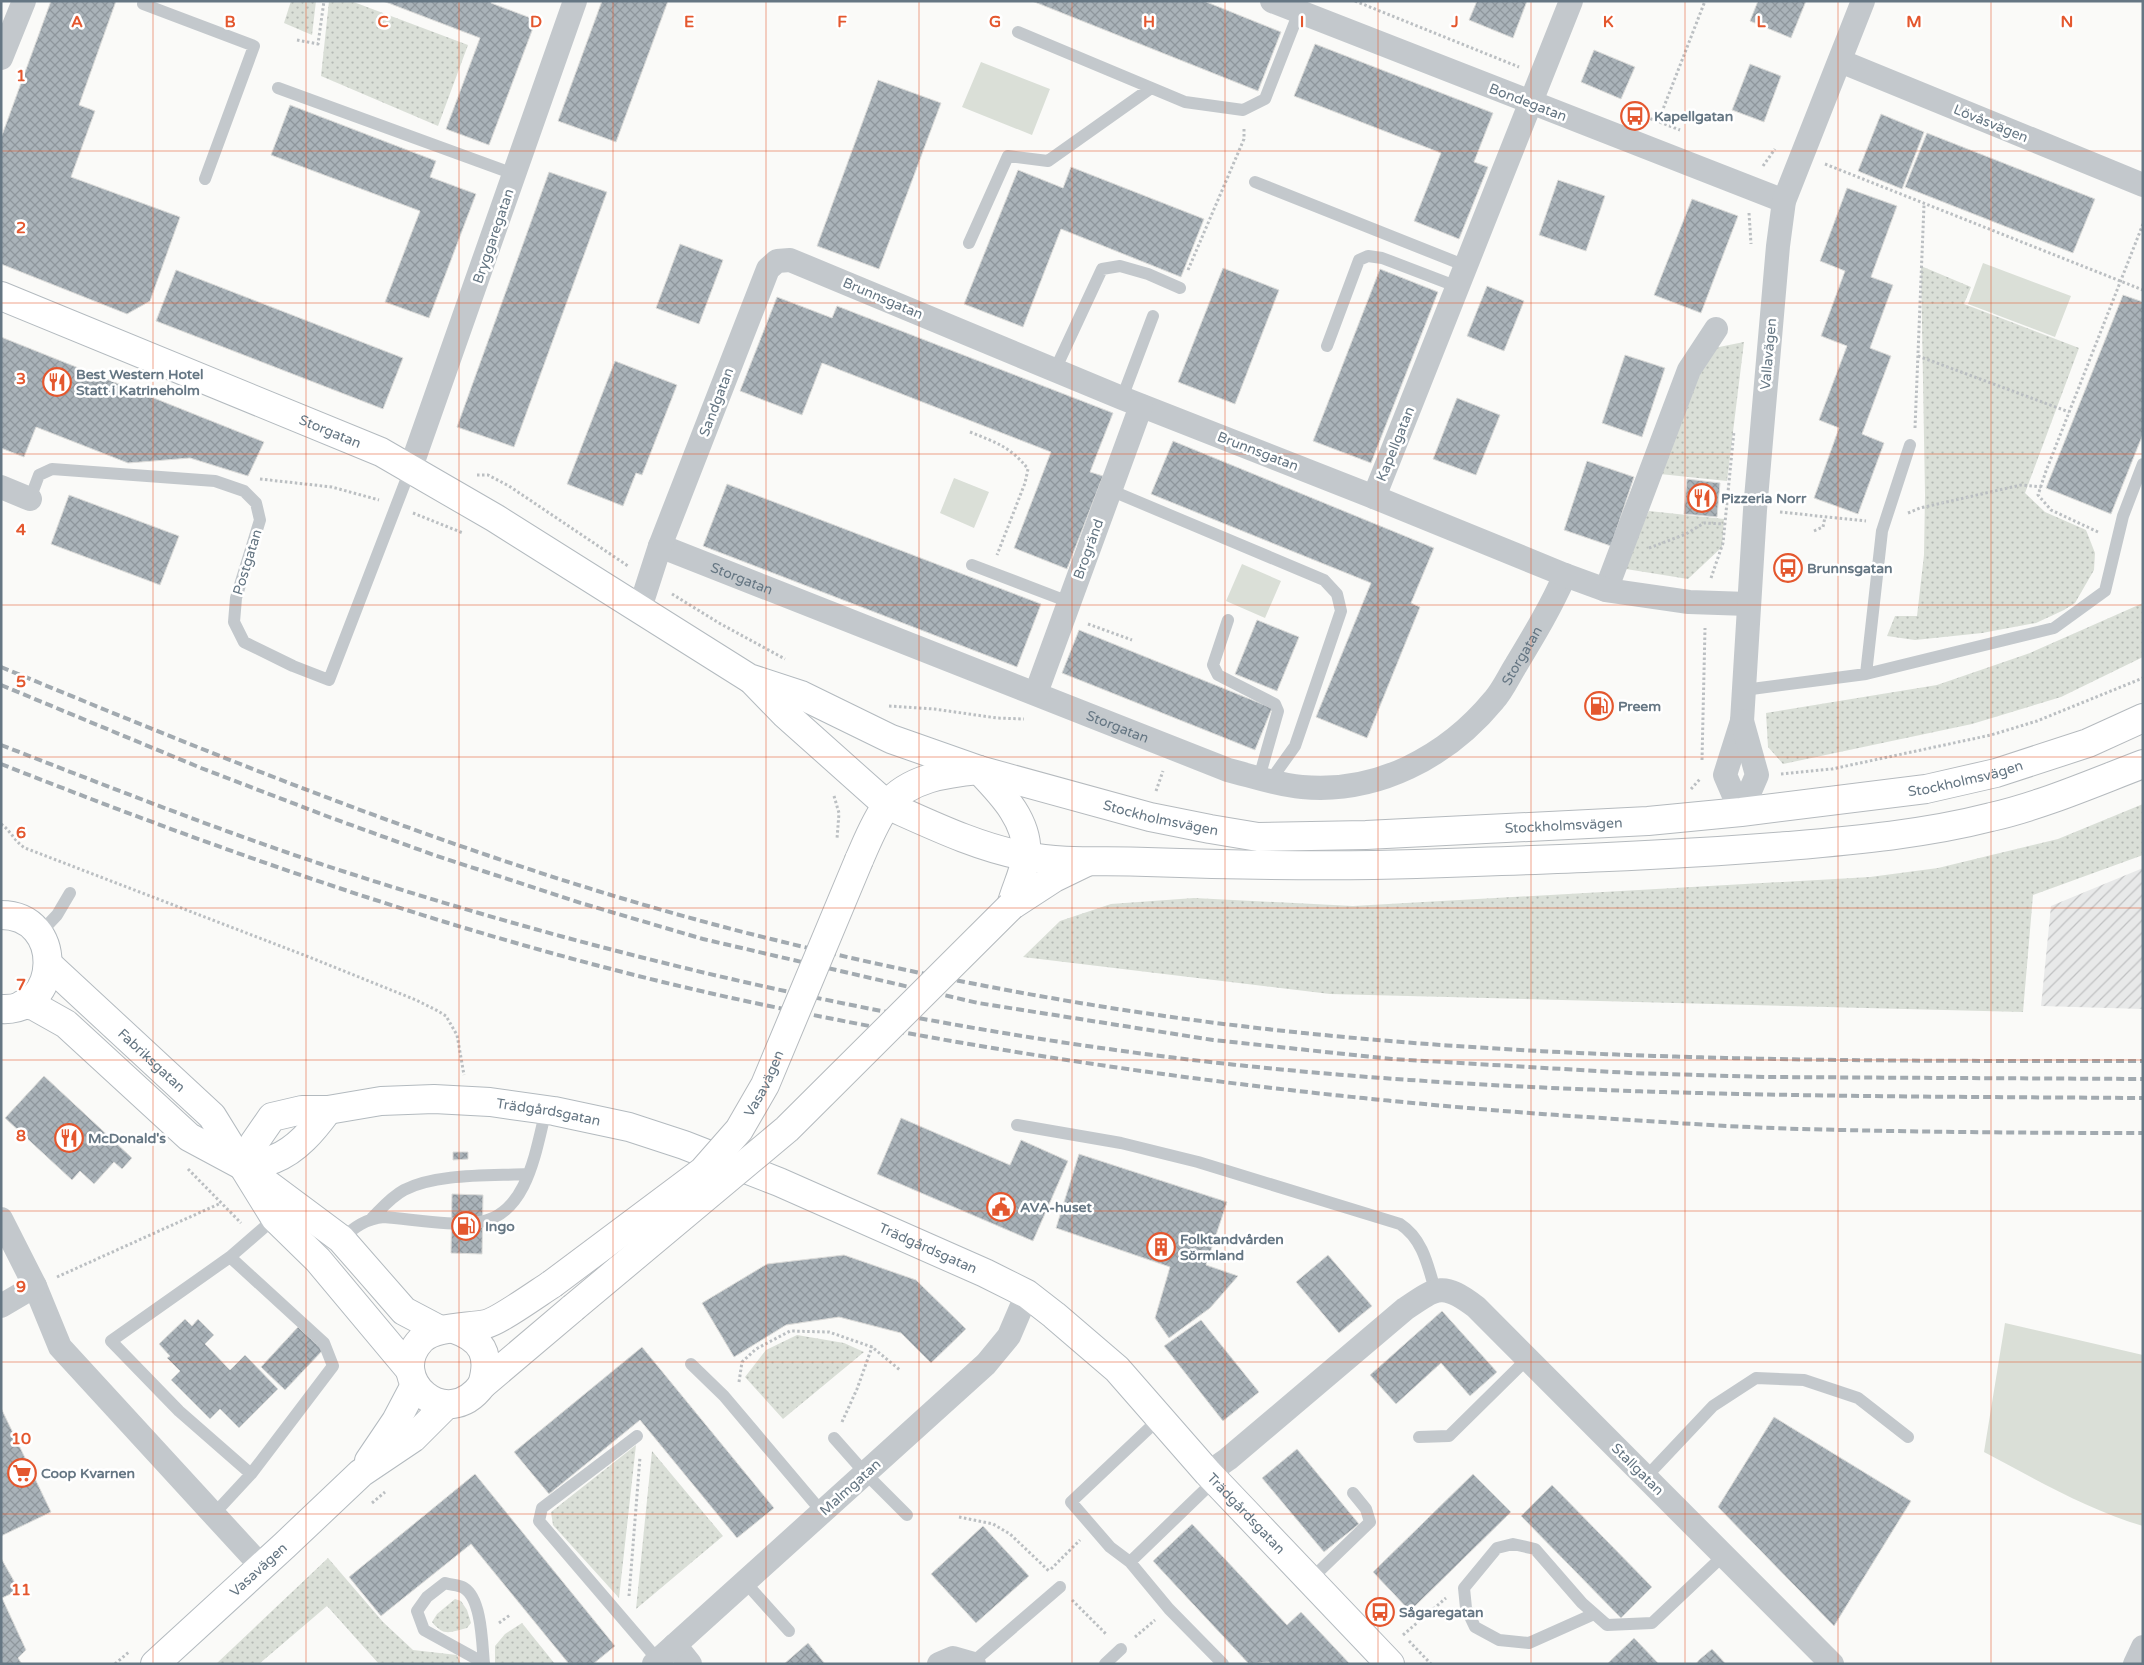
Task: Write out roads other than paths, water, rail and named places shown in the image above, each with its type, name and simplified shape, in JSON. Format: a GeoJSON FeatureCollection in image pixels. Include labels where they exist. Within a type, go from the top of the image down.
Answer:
{"type":"FeatureCollection","features":[{"type":"Feature","properties":{"kind":"main road","name":"Storgatan"},"geometry":{"type":"LineString","coordinates":[[1,296],[381,452],[495,518],[749,678],[785,714],[887,805],[951,834],[984,846],[1026,857]]}},
{"type":"Feature","properties":{"kind":"main road","name":"Storgatan"},"geometry":{"type":"LineString","coordinates":[[749,678],[801,695],[891,739],[979,770]]}},
{"type":"Feature","properties":{"kind":"main road","name":"Stockholmsvägen"},"geometry":{"type":"LineString","coordinates":[[979,770],[1150,817],[1258,837],[1366,835],[1575,826],[1741,812],[1926,789],[1996,773],[2088,743],[2143,718]]}},
{"type":"Feature","properties":{"kind":"main road"},"geometry":{"type":"LineString","coordinates":[[1026,857],[1089,861],[1345,867],[1742,850],[1870,838],[1932,830],[1985,819],[2078,789],[2143,764]]}},
{"type":"Feature","properties":{"kind":"main road","name":"Vasavägen"},"geometry":{"type":"LineString","coordinates":[[361,1473],[396,1421],[413,1377],[412,1354],[426,1336],[447,1329],[490,1323],[552,1284],[703,1171],[739,1130],[765,1085],[859,860],[887,805],[907,788],[933,777],[979,770]]}},
{"type":"Feature","properties":{"kind":"main road"},"geometry":{"type":"LineString","coordinates":[[979,770],[998,789],[1013,809],[1023,830],[1026,857],[1010,906]]}},
{"type":"Feature","properties":{"kind":"main road"},"geometry":{"type":"LineString","coordinates":[[1741,812],[1742,850]]}},
{"type":"Feature","properties":{"kind":"main road"},"geometry":{"type":"LineString","coordinates":[[1010,906],[1054,878],[1089,861]]}},
{"type":"Feature","properties":{"kind":"main road","name":"Vasavägen"},"geometry":{"type":"LineString","coordinates":[[155,1664],[262,1567],[361,1473],[413,1438],[446,1405],[463,1402],[477,1392],[482,1385],[787,1129],[1010,906]]}},
{"type":"Feature","properties":{"kind":"main road"},"geometry":{"type":"LineString","coordinates":[[1,915],[12,916],[28,922],[39,934],[47,948],[49,965],[45,981],[40,989],[12,1006]]}},
{"type":"Feature","properties":{"kind":"main road","name":"Fabriksgatan"},"geometry":{"type":"LineString","coordinates":[[49,965],[212,1116],[275,1218],[318,1260],[413,1377]]}},
{"type":"Feature","properties":{"kind":"main road","name":"Fabriksgatan"},"geometry":{"type":"LineString","coordinates":[[12,1006],[34,1006],[66,1024],[189,1137],[243,1166],[341,1239],[404,1311],[447,1329]]}},
{"type":"Feature","properties":{"kind":"main road","name":"Trädgårdsgatan"},"geometry":{"type":"LineString","coordinates":[[243,1166],[254,1143],[272,1117],[302,1110],[328,1110],[381,1101],[434,1099],[490,1102],[546,1110],[629,1127],[730,1162],[976,1269],[1027,1294],[1117,1369],[1211,1476],[1390,1664]]}},
{"type":"Feature","properties":{"kind":"main road"},"geometry":{"type":"LineString","coordinates":[[243,1166],[273,1159],[296,1147],[314,1130],[328,1110]]}},
{"type":"Feature","properties":{"kind":"main road"},"geometry":{"type":"LineString","coordinates":[[447,1329],[467,1334],[482,1348],[486,1363],[482,1385]]}},
{"type":"Feature","properties":{"kind":"main road"},"geometry":{"type":"LineString","coordinates":[[413,1377],[424,1396],[446,1405]]}},
{"type":"Feature","properties":{"kind":"street"},"geometry":{"type":"LineString","coordinates":[[1,58],[24,1]]}},
{"type":"Feature","properties":{"kind":"street","name":"Bryggaregatan"},"geometry":{"type":"LineString","coordinates":[[410,470],[575,1]]}},
{"type":"Feature","properties":{"kind":"street","name":"Bondegatan"},"geometry":{"type":"LineString","coordinates":[[1272,1],[1531,104],[1784,201]]}},
{"type":"Feature","properties":{"kind":"street","name":"Kapellgatan"},"geometry":{"type":"LineString","coordinates":[[1374,497],[1571,1]]}},
{"type":"Feature","properties":{"kind":"street","name":"Vallavägen"},"geometry":{"type":"LineString","coordinates":[[1741,812],[1725,775],[1742,721],[1748,604],[1778,246],[1784,201],[1864,1]]}},
{"type":"Feature","properties":{"kind":"street","name":"Lövåsvägen"},"geometry":{"type":"LineString","coordinates":[[1840,61],[2143,185]]}},
{"type":"Feature","properties":{"kind":"street","name":"Brunnsgatan"},"geometry":{"type":"LineString","coordinates":[[777,261],[790,260],[1132,402],[1606,590],[1689,602],[1748,604]]}},
{"type":"Feature","properties":{"kind":"street","name":"Sandgatan"},"geometry":{"type":"LineString","coordinates":[[660,546],[768,269],[777,261]]}},
{"type":"Feature","properties":{"kind":"street"},"geometry":{"type":"LineString","coordinates":[[1606,590],[1689,370],[1716,329]]}},
{"type":"Feature","properties":{"kind":"street","name":"Brogränd"},"geometry":{"type":"LineString","coordinates":[[1036,693],[1110,490],[1132,402]]}},
{"type":"Feature","properties":{"kind":"street","name":"Postgatan"},"geometry":{"type":"LineString","coordinates":[[1,487],[30,499]]}},
{"type":"Feature","properties":{"kind":"street"},"geometry":{"type":"LineString","coordinates":[[640,608],[660,546]]}},
{"type":"Feature","properties":{"kind":"street","name":"Storgatan"},"geometry":{"type":"LineString","coordinates":[[660,546],[1228,770],[1264,780],[1302,787],[1364,783],[1399,773],[1437,752],[1494,700],[1547,614],[1565,575]]}},
{"type":"Feature","properties":{"kind":"street"},"geometry":{"type":"LineString","coordinates":[[1,1219],[35,1286],[60,1347],[262,1567]]}},
{"type":"Feature","properties":{"kind":"street"},"geometry":{"type":"LineString","coordinates":[[1,1306],[35,1286]]}},
{"type":"Feature","properties":{"kind":"street"},"geometry":{"type":"LineString","coordinates":[[1211,1476],[1228,1459],[1405,1309],[1435,1290]]}},
{"type":"Feature","properties":{"kind":"street","name":"Stallgatan"},"geometry":{"type":"LineString","coordinates":[[1435,1290],[1448,1290],[1476,1307],[1832,1664]]}},
{"type":"Feature","properties":{"kind":"street","name":"Malmgatan"},"geometry":{"type":"LineString","coordinates":[[662,1656],[986,1364],[1009,1336],[1027,1294]]}},
{"type":"Feature","properties":{"kind":"street"},"geometry":{"type":"LineString","coordinates":[[2136,1664],[2143,1647]]}},
{"type":"Feature","properties":{"kind":"street"},"geometry":{"type":"LineString","coordinates":[[662,1656],[690,1664]]}},
{"type":"Feature","properties":{"kind":"street"},"geometry":{"type":"LineString","coordinates":[[939,1664],[953,1658],[974,1663]]}},
{"type":"Feature","properties":{"kind":"lane"},"geometry":{"type":"LineString","coordinates":[[144,1],[143,4],[254,46],[205,180]]}},
{"type":"Feature","properties":{"kind":"lane"},"geometry":{"type":"LineString","coordinates":[[1018,32],[1185,102],[1243,110],[1265,99],[1299,12]]}},
{"type":"Feature","properties":{"kind":"lane"},"geometry":{"type":"LineString","coordinates":[[278,88],[514,174]]}},
{"type":"Feature","properties":{"kind":"lane"},"geometry":{"type":"LineString","coordinates":[[969,243],[1008,156],[1048,161],[1151,88]]}},
{"type":"Feature","properties":{"kind":"lane"},"geometry":{"type":"LineString","coordinates":[[1255,182],[1462,276]]}},
{"type":"Feature","properties":{"kind":"lane"},"geometry":{"type":"LineString","coordinates":[[1327,346],[1359,260],[1368,256],[1382,258],[1462,276]]}},
{"type":"Feature","properties":{"kind":"lane"},"geometry":{"type":"LineString","coordinates":[[1055,370],[1102,269],[1120,266],[1148,274],[1180,288]]}},
{"type":"Feature","properties":{"kind":"lane"},"geometry":{"type":"LineString","coordinates":[[1132,402],[1153,316]]}},
{"type":"Feature","properties":{"kind":"lane"},"geometry":{"type":"LineString","coordinates":[[1866,674],[1882,531],[1910,446]]}},
{"type":"Feature","properties":{"kind":"lane"},"geometry":{"type":"LineString","coordinates":[[1744,690],[1866,674],[2054,628],[2105,591],[2123,516],[2143,464]]}},
{"type":"Feature","properties":{"kind":"lane","name":"Postgatan"},"geometry":{"type":"LineString","coordinates":[[30,499],[39,475],[52,469],[215,481],[244,490],[256,503],[260,520],[236,598],[234,622],[244,642],[293,666],[330,680],[410,470]]}},
{"type":"Feature","properties":{"kind":"lane"},"geometry":{"type":"LineString","coordinates":[[1110,490],[1324,580],[1337,594],[1341,611],[1295,746],[1264,780]]}},
{"type":"Feature","properties":{"kind":"lane"},"geometry":{"type":"LineString","coordinates":[[972,565],[1066,608]]}},
{"type":"Feature","properties":{"kind":"lane"},"geometry":{"type":"LineString","coordinates":[[1228,620],[1213,665],[1218,675],[1275,704],[1278,711],[1264,780]]}},
{"type":"Feature","properties":{"kind":"lane"},"geometry":{"type":"LineString","coordinates":[[39,934],[57,915],[70,893]]}},
{"type":"Feature","properties":{"kind":"lane"},"geometry":{"type":"LineString","coordinates":[[341,1239],[362,1222],[372,1218],[384,1217],[478,1223],[486,1221],[512,1205],[528,1174],[546,1110]]}},
{"type":"Feature","properties":{"kind":"lane"},"geometry":{"type":"LineString","coordinates":[[1017,1125],[1121,1143],[1198,1162],[1400,1224],[1416,1237],[1426,1257],[1435,1290]]}},
{"type":"Feature","properties":{"kind":"lane"},"geometry":{"type":"LineString","coordinates":[[372,1218],[391,1198],[426,1182],[528,1174]]}},
{"type":"Feature","properties":{"kind":"lane"},"geometry":{"type":"LineString","coordinates":[[250,1474],[179,1411],[110,1341],[230,1257],[275,1218]]}},
{"type":"Feature","properties":{"kind":"lane"},"geometry":{"type":"LineString","coordinates":[[213,1515],[250,1474],[333,1366],[324,1343],[230,1257]]}},
{"type":"Feature","properties":{"kind":"lane"},"geometry":{"type":"LineString","coordinates":[[1419,1437],[1449,1436],[1527,1359]]}},
{"type":"Feature","properties":{"kind":"lane"},"geometry":{"type":"LineString","coordinates":[[691,1364],[724,1396],[822,1512]]}},
{"type":"Feature","properties":{"kind":"lane"},"geometry":{"type":"LineString","coordinates":[[1646,1477],[1713,1406],[1756,1378],[1804,1380],[1858,1398],[1908,1437]]}},
{"type":"Feature","properties":{"kind":"lane"},"geometry":{"type":"LineString","coordinates":[[1160,1418],[1071,1502],[1110,1547],[1130,1562],[1169,1609],[1223,1664]]}},
{"type":"Feature","properties":{"kind":"lane"},"geometry":{"type":"LineString","coordinates":[[637,1436],[542,1508],[539,1520],[624,1620],[662,1656]]}},
{"type":"Feature","properties":{"kind":"lane"},"geometry":{"type":"LineString","coordinates":[[834,1438],[865,1473],[907,1515]]}},
{"type":"Feature","properties":{"kind":"lane"},"geometry":{"type":"LineString","coordinates":[[1130,1562],[1211,1476]]}},
{"type":"Feature","properties":{"kind":"lane"},"geometry":{"type":"LineString","coordinates":[[1310,1580],[1370,1522],[1366,1509],[1353,1492]]}},
{"type":"Feature","properties":{"kind":"lane"},"geometry":{"type":"LineString","coordinates":[[1594,1614],[1529,1643],[1499,1640],[1475,1627],[1466,1608],[1464,1588],[1497,1548],[1513,1544],[1535,1549],[1582,1603],[1607,1625],[1652,1623],[1724,1555]]}},
{"type":"Feature","properties":{"kind":"lane"},"geometry":{"type":"LineString","coordinates":[[745,1582],[789,1631]]}},
{"type":"Feature","properties":{"kind":"lane"},"geometry":{"type":"LineString","coordinates":[[445,1583],[464,1588],[476,1601],[484,1663],[424,1630],[417,1611],[427,1597],[445,1583]]}},
{"type":"Feature","properties":{"kind":"lane"},"geometry":{"type":"LineString","coordinates":[[974,1663],[1060,1587]]}},
{"type":"Feature","properties":{"kind":"lane"},"geometry":{"type":"LineString","coordinates":[[1105,1664],[1121,1649]]}},
{"type":"Feature","properties":{"kind":"railway"},"geometry":{"type":"LineString","coordinates":[[1,667],[190,744],[381,818],[574,884],[672,913],[771,939],[969,983],[1103,1007],[1237,1026],[1409,1043],[1513,1050],[1618,1055],[1828,1060],[2143,1061]]}},
{"type":"Feature","properties":{"kind":"railway"},"geometry":{"type":"LineString","coordinates":[[1,685],[201,768],[329,817],[434,855],[584,904],[703,939],[978,1003],[1213,1040],[1392,1059],[1631,1073],[1766,1077],[2143,1079]]}},
{"type":"Feature","properties":{"kind":"railway"},"geometry":{"type":"LineString","coordinates":[[1,745],[240,836],[321,864],[539,930],[760,986],[984,1030],[1210,1062],[1326,1074],[1442,1082],[1559,1088],[1793,1095],[2143,1098]]}},
{"type":"Feature","properties":{"kind":"railway"},"geometry":{"type":"LineString","coordinates":[[1,764],[186,835],[279,868],[467,929],[658,981],[755,1003],[957,1042],[1059,1059],[1263,1087],[1468,1108],[1571,1116],[1802,1129],[2143,1133]]}},
{"type":"Feature","properties":{"kind":"place","name":"Kapellgatan"},"geometry":{"type":"Point","coordinates":[1635,116]}},
{"type":"Feature","properties":{"kind":"place","name":"Best Western Hotel Statt i Katrineholm"},"geometry":{"type":"Point","coordinates":[57,382]}},
{"type":"Feature","properties":{"kind":"place","name":"Pizzeria Norr"},"geometry":{"type":"Point","coordinates":[1702,498]}},
{"type":"Feature","properties":{"kind":"place","name":"Brunnsgatan"},"geometry":{"type":"Point","coordinates":[1788,568]}},
{"type":"Feature","properties":{"kind":"place","name":"Preem"},"geometry":{"type":"Point","coordinates":[1599,706]}},
{"type":"Feature","properties":{"kind":"place","name":"McDonald's"},"geometry":{"type":"Point","coordinates":[69,1138]}},
{"type":"Feature","properties":{"kind":"place","name":"AVA-huset"},"geometry":{"type":"Point","coordinates":[1001,1207]}},
{"type":"Feature","properties":{"kind":"place","name":"Ingo"},"geometry":{"type":"Point","coordinates":[466,1226]}},
{"type":"Feature","properties":{"kind":"place","name":"Folktandvården Sörmland"},"geometry":{"type":"Point","coordinates":[1161,1247]}},
{"type":"Feature","properties":{"kind":"place","name":"Coop Kvarnen"},"geometry":{"type":"Point","coordinates":[22,1473]}},
{"type":"Feature","properties":{"kind":"place","name":"Sågaregatan"},"geometry":{"type":"Point","coordinates":[1380,1612]}}]}
